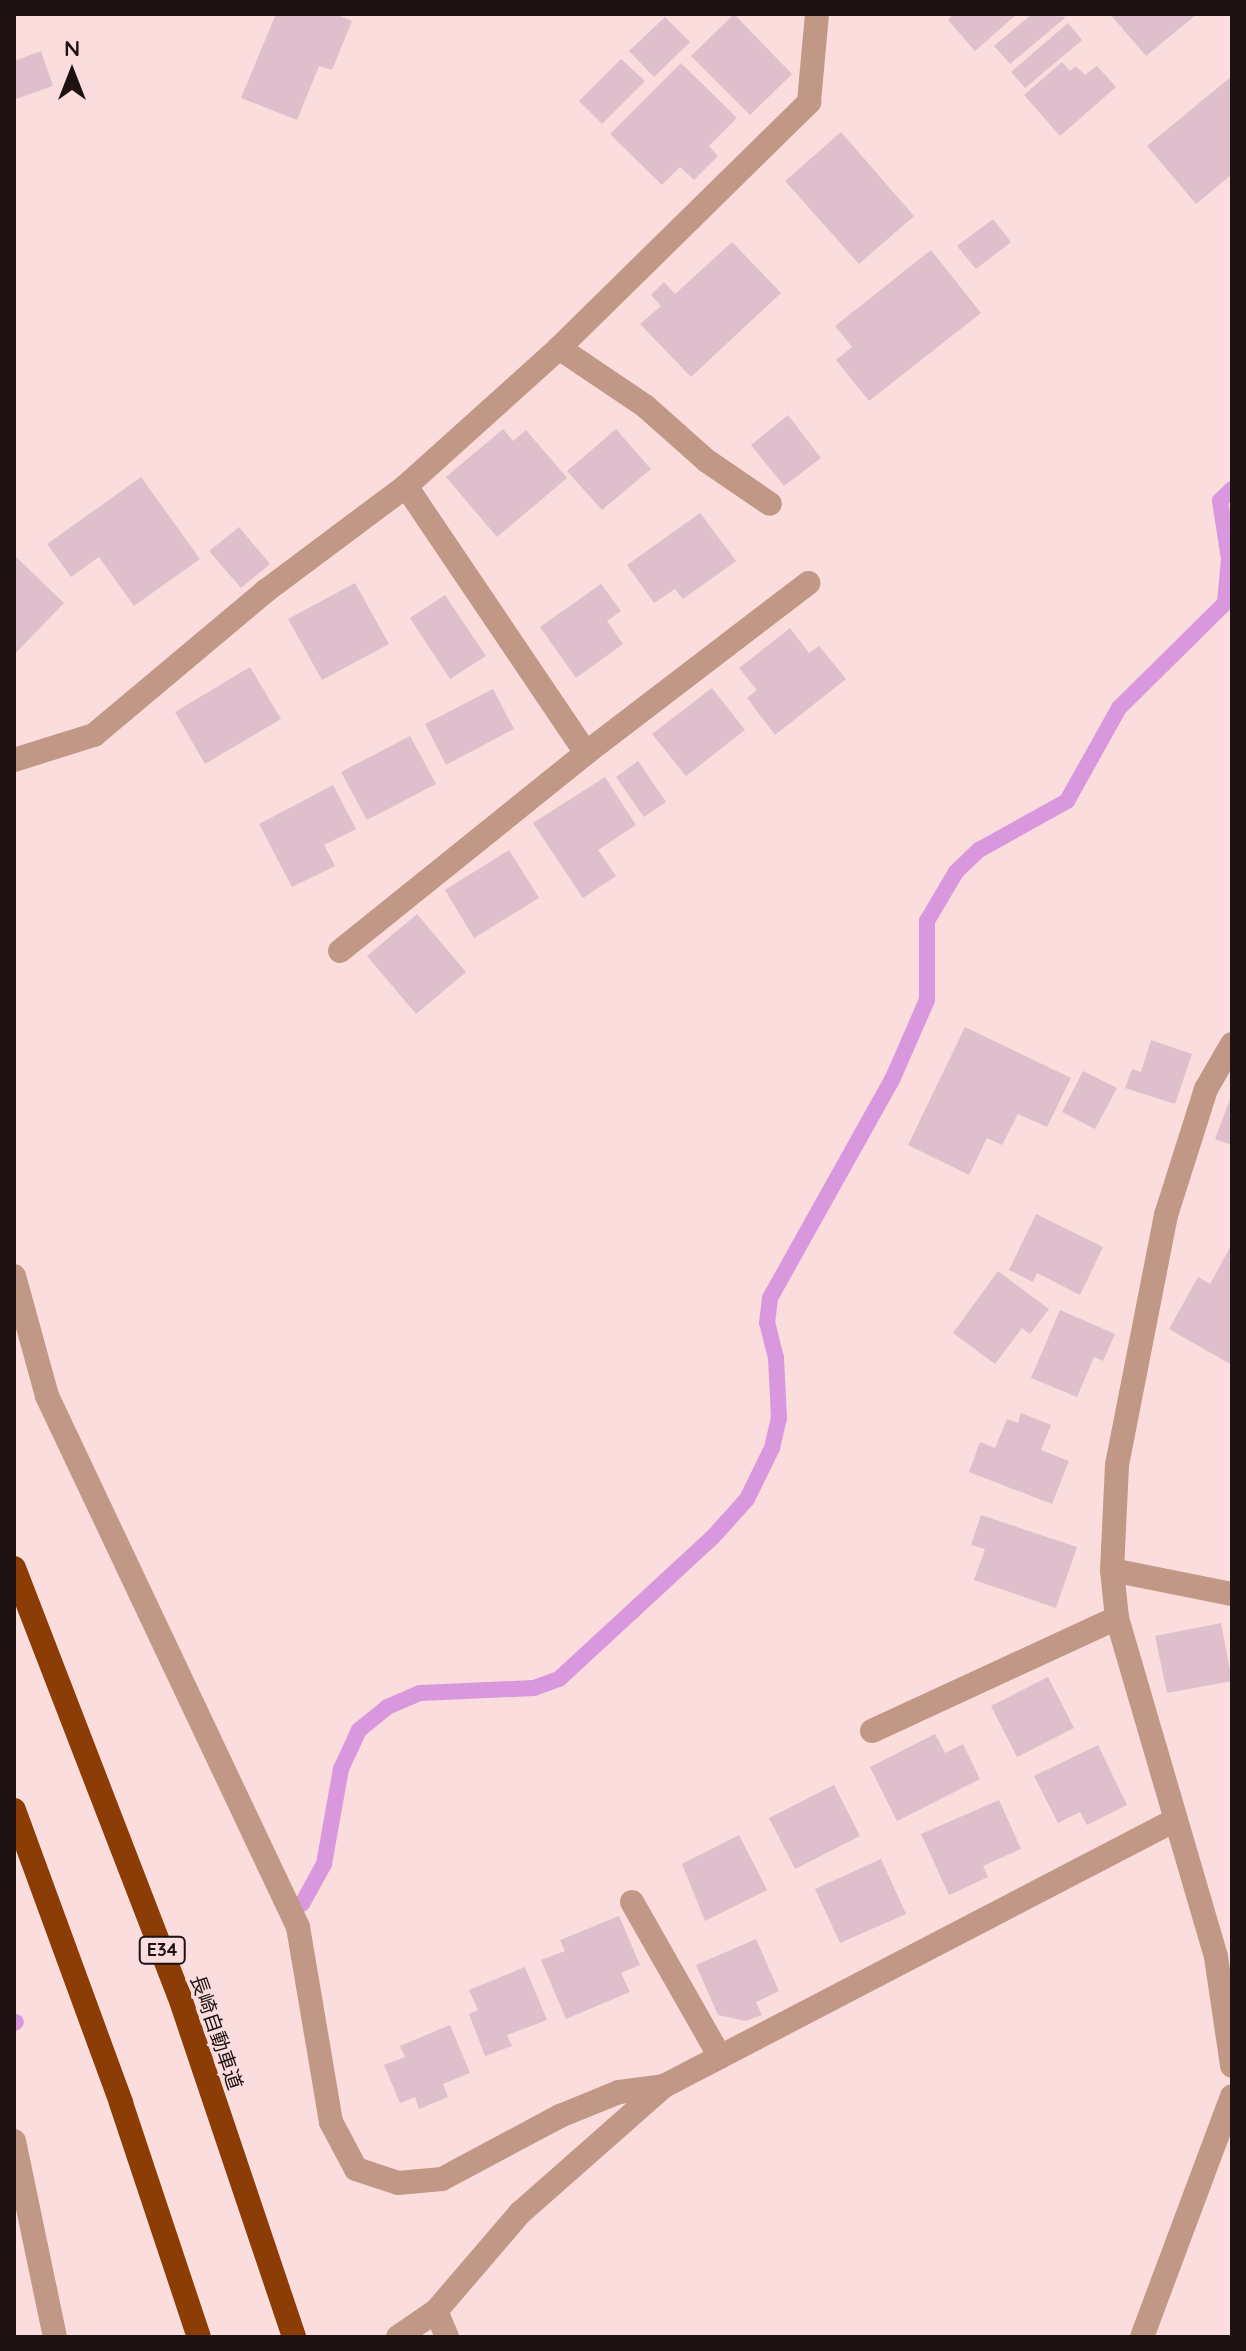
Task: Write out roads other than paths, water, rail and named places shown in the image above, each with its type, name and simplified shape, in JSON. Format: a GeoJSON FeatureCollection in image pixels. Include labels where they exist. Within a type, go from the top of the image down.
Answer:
{"type":"FeatureCollection","features":[{"type":"Feature","properties":{"kind":"highway","name":"長崎自動車道"},"geometry":{"type":"LineString","coordinates":[[14,1568],[179,1995],[294,2337]]}},
{"type":"Feature","properties":{"kind":"highway"},"geometry":{"type":"LineString","coordinates":[[14,1810],[121,2103],[199,2337]]}},
{"type":"Feature","properties":{"kind":"street"},"geometry":{"type":"LineString","coordinates":[[14,760],[94,735],[267,590],[406,486],[559,348],[809,102],[817,14]]}},
{"type":"Feature","properties":{"kind":"street"},"geometry":{"type":"LineString","coordinates":[[559,348],[645,406],[707,461],[770,504]]}},
{"type":"Feature","properties":{"kind":"street"},"geometry":{"type":"LineString","coordinates":[[406,486],[586,753]]}},
{"type":"Feature","properties":{"kind":"street"},"geometry":{"type":"LineString","coordinates":[[340,951],[586,753],[808,583]]}},
{"type":"Feature","properties":{"kind":"street"},"geometry":{"type":"LineString","coordinates":[[1232,1044],[1206,1089],[1166,1215],[1117,1465],[1112,1570],[1117,1618],[1216,1957],[1232,2066]]}},
{"type":"Feature","properties":{"kind":"street"},"geometry":{"type":"LineString","coordinates":[[14,1276],[47,1396],[298,1927],[331,2122],[356,2169],[398,2183],[442,2179],[560,2116],[619,2092],[664,2086]]}},
{"type":"Feature","properties":{"kind":"street"},"geometry":{"type":"LineString","coordinates":[[1112,1570],[1232,1594]]}},
{"type":"Feature","properties":{"kind":"street"},"geometry":{"type":"LineString","coordinates":[[872,1731],[1117,1618]]}},
{"type":"Feature","properties":{"kind":"street"},"geometry":{"type":"LineString","coordinates":[[402,2336],[436,2311],[520,2213],[664,2086],[1175,1820]]}},
{"type":"Feature","properties":{"kind":"street"},"geometry":{"type":"LineString","coordinates":[[632,1902],[720,2057]]}},
{"type":"Feature","properties":{"kind":"street"},"geometry":{"type":"LineString","coordinates":[[1140,2332],[1232,2096]]}},
{"type":"Feature","properties":{"kind":"street"},"geometry":{"type":"LineString","coordinates":[[14,2141],[55,2337]]}},
{"type":"Feature","properties":{"kind":"street"},"geometry":{"type":"LineString","coordinates":[[436,2311],[447,2337]]}},
{"type":"Feature","properties":{"kind":"waterway"},"geometry":{"type":"LineString","coordinates":[[302,1904],[324,1864],[341,1769],[359,1730],[387,1707],[420,1693],[534,1688],[559,1679],[712,1538],[747,1499],[772,1448],[779,1418],[776,1358],[767,1323],[770,1298],[892,1080],[927,1000],[927,921],[956,872],[979,850],[1067,801],[1119,708],[1225,603],[1229,559],[1220,501],[1232,489]]}}]}
